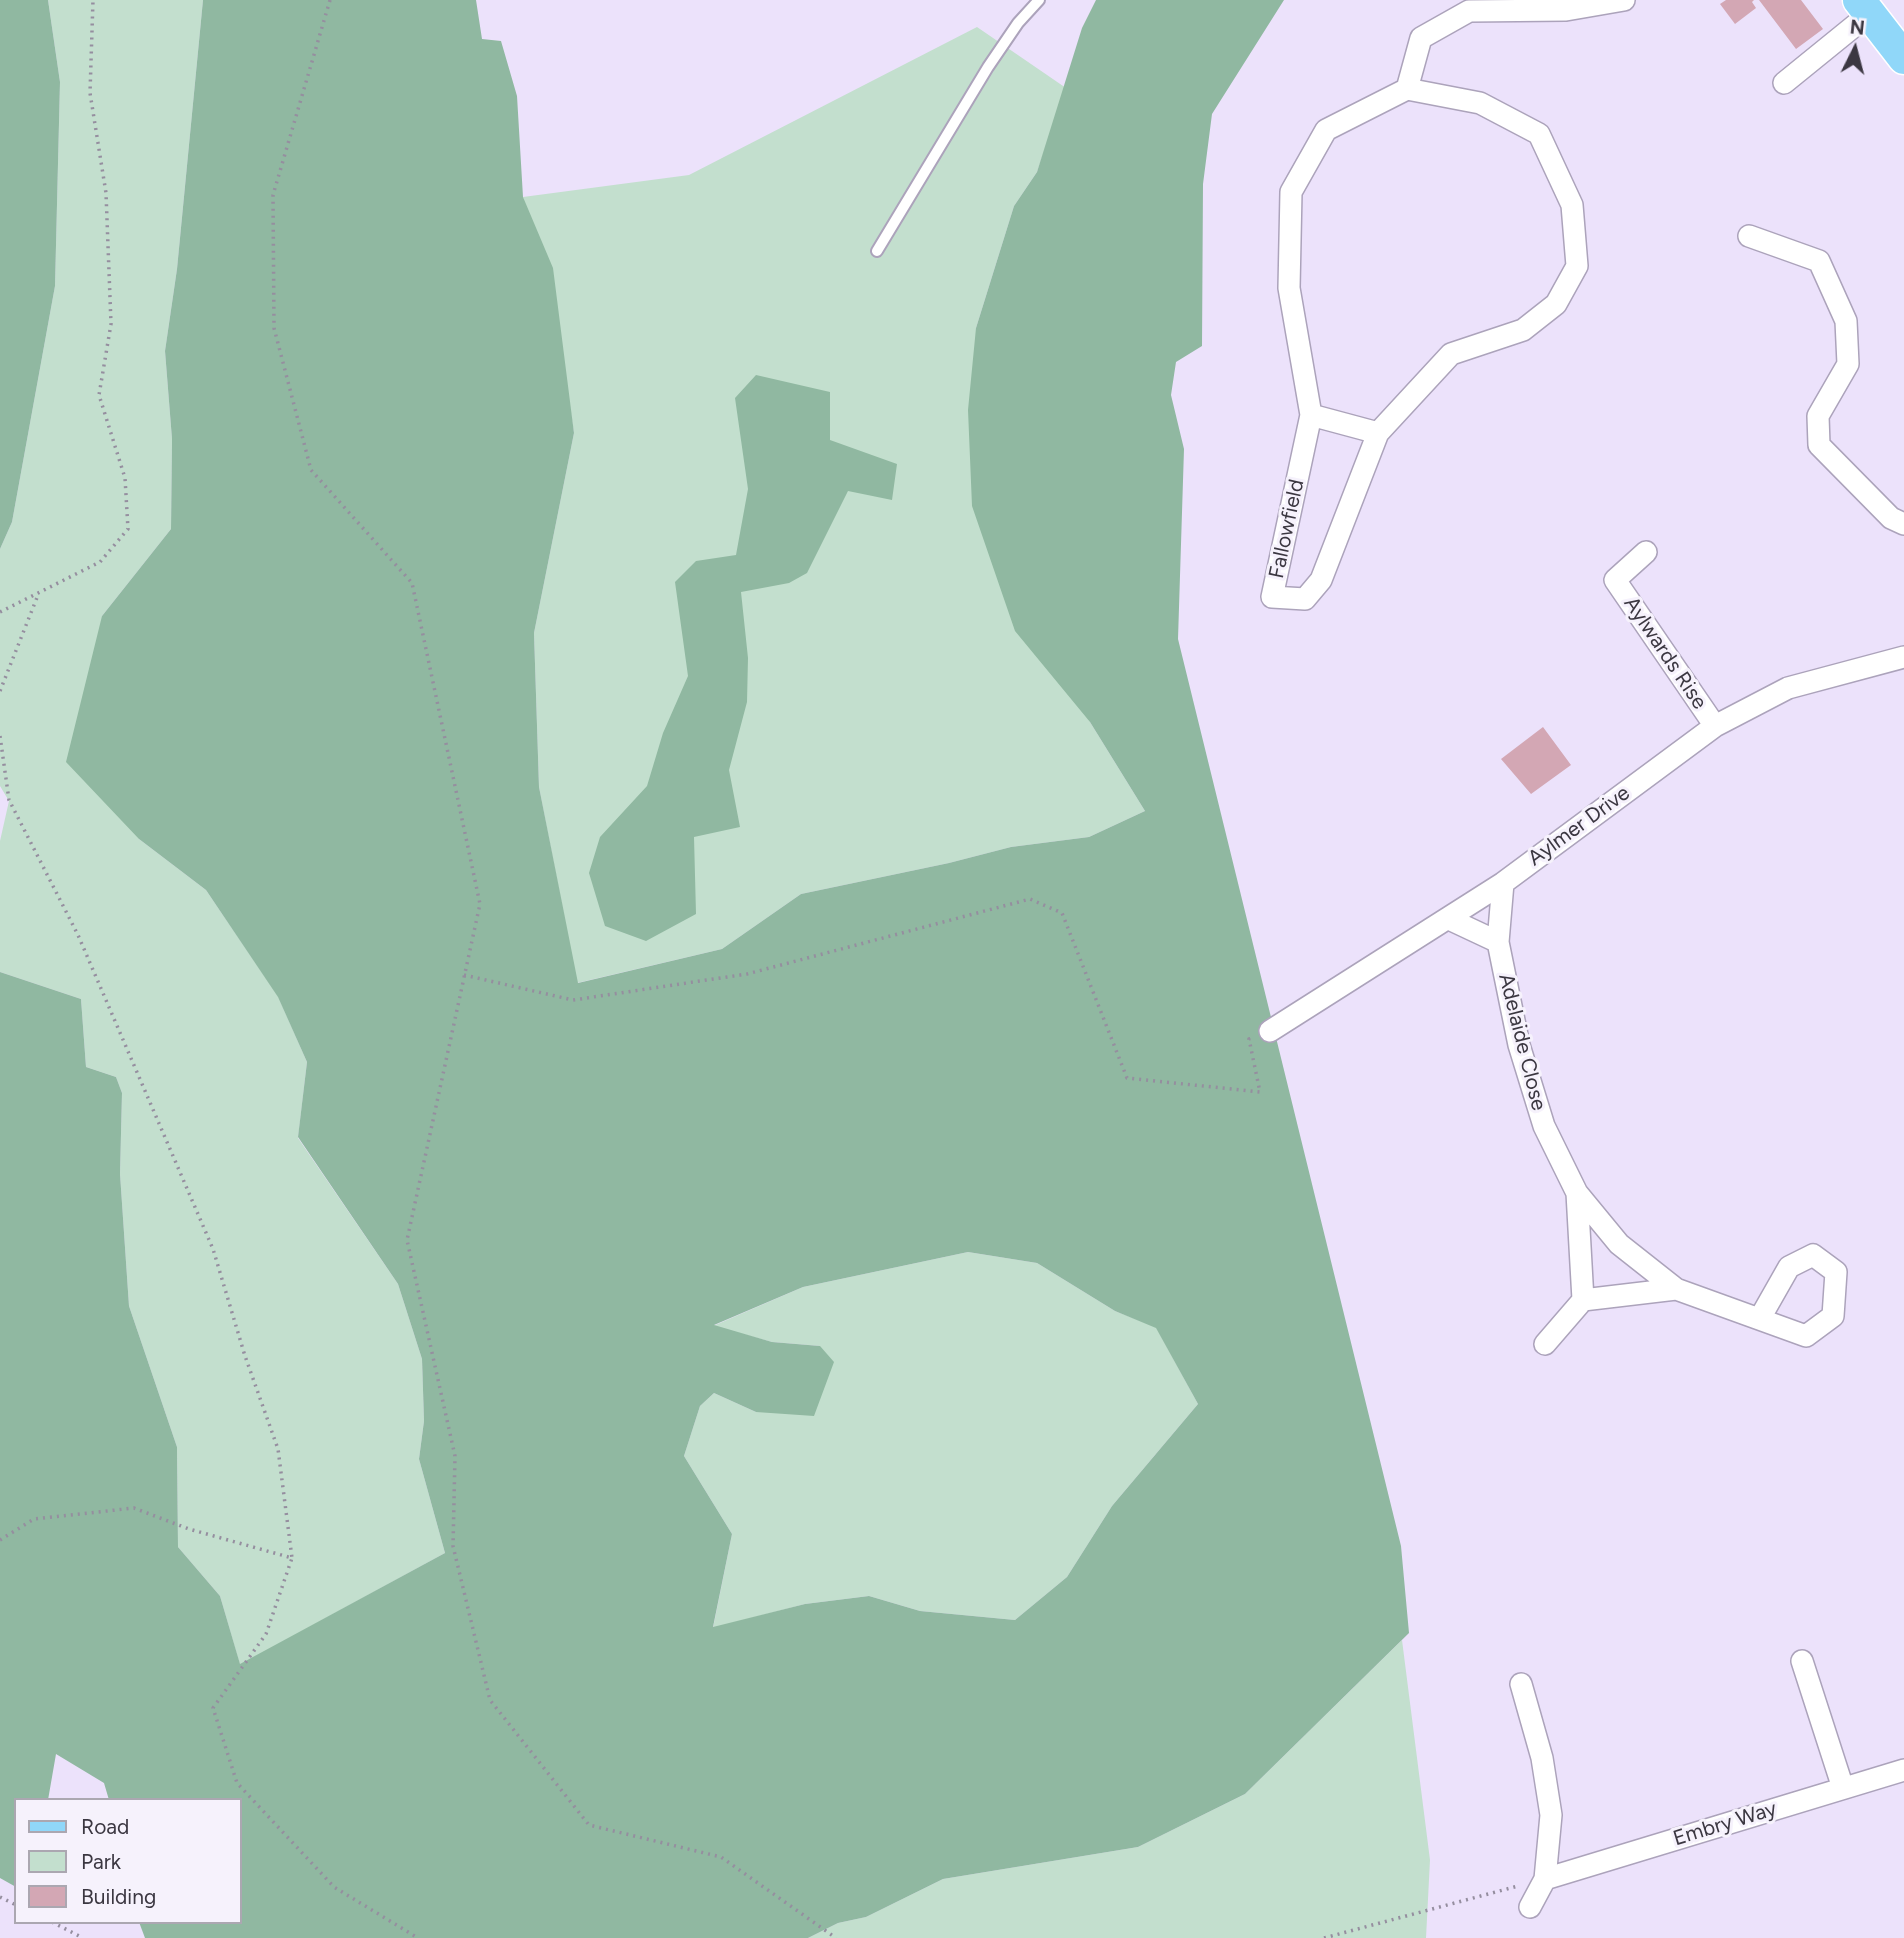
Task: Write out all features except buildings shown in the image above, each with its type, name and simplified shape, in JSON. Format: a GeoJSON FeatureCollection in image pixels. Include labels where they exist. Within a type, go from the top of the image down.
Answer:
{"type":"FeatureCollection","features":[{"type":"Feature","properties":{"kind":"main road"},"geometry":{"type":"LineString","coordinates":[[1864,7],[1904,58]]}},
{"type":"Feature","properties":{"kind":"street"},"geometry":{"type":"LineString","coordinates":[[1406,89],[1421,38],[1469,11],[1566,10],[1624,0]]}},
{"type":"Feature","properties":{"kind":"street"},"geometry":{"type":"LineString","coordinates":[[1784,83],[1864,7]]}},
{"type":"Feature","properties":{"kind":"street","name":"Fallowfield"},"geometry":{"type":"LineString","coordinates":[[1406,89],[1479,103],[1539,134],[1572,205],[1577,266],[1556,304],[1523,330],[1451,354],[1378,433],[1321,580],[1305,599],[1272,597],[1311,415],[1289,288],[1291,192],[1326,130],[1406,89]]}},
{"type":"Feature","properties":{"kind":"street"},"geometry":{"type":"LineString","coordinates":[[1749,236],[1819,261],[1846,321],[1848,364],[1818,416],[1819,445],[1891,518],[1904,524]]}},
{"type":"Feature","properties":{"kind":"street"},"geometry":{"type":"LineString","coordinates":[[1311,415],[1378,433]]}},
{"type":"Feature","properties":{"kind":"street","name":"Aylwards Rise"},"geometry":{"type":"LineString","coordinates":[[1646,552],[1615,580],[1715,726]]}},
{"type":"Feature","properties":{"kind":"street","name":"Aylmer Drive"},"geometry":{"type":"LineString","coordinates":[[1270,1031],[1503,883],[1715,726],[1788,688],[1904,657]]}},
{"type":"Feature","properties":{"kind":"street","name":"Adelaide Close"},"geometry":{"type":"LineString","coordinates":[[1503,883],[1498,942],[1519,1045],[1544,1126],[1577,1193],[1619,1244],[1676,1289],[1760,1318]]}},
{"type":"Feature","properties":{"kind":"street"},"geometry":{"type":"LineString","coordinates":[[1449,919],[1498,942]]}},
{"type":"Feature","properties":{"kind":"street","name":"Adelaide Close"},"geometry":{"type":"LineString","coordinates":[[1577,1193],[1583,1300],[1676,1289]]}},
{"type":"Feature","properties":{"kind":"street"},"geometry":{"type":"LineString","coordinates":[[1545,1344],[1583,1300]]}},
{"type":"Feature","properties":{"kind":"street"},"geometry":{"type":"LineString","coordinates":[[1802,1661],[1843,1787]]}},
{"type":"Feature","properties":{"kind":"street"},"geometry":{"type":"LineString","coordinates":[[1521,1684],[1542,1758],[1550,1815],[1545,1879],[1530,1906]]}},
{"type":"Feature","properties":{"kind":"street","name":"Embry Way"},"geometry":{"type":"LineString","coordinates":[[1545,1879],[1904,1770]]}},
{"type":"Feature","properties":{"kind":"lane"},"geometry":{"type":"LineString","coordinates":[[877,251],[988,68],[1018,23],[1039,0]]}},
{"type":"Feature","properties":{"kind":"path"},"geometry":{"type":"LineString","coordinates":[[0,612],[100,562],[128,529],[125,478],[99,395],[111,324],[106,193],[90,93],[93,0]]}},
{"type":"Feature","properties":{"kind":"path"},"geometry":{"type":"LineString","coordinates":[[330,0],[273,195],[274,328],[311,470],[412,583],[480,904],[407,1240],[455,1456],[453,1546],[490,1700],[589,1825],[721,1857],[836,1938]]}},
{"type":"Feature","properties":{"kind":"path"},"geometry":{"type":"LineString","coordinates":[[0,691],[38,593]]}},
{"type":"Feature","properties":{"kind":"path"},"geometry":{"type":"LineString","coordinates":[[0,736],[9,800],[78,934],[213,1249],[245,1356],[278,1449],[292,1558],[266,1634],[213,1708],[236,1783],[334,1887],[418,1938]]}},
{"type":"Feature","properties":{"kind":"path"},"geometry":{"type":"LineString","coordinates":[[464,975],[573,1000],[747,974],[1030,899],[1062,913],[1128,1079],[1260,1092],[1249,1039]]}},
{"type":"Feature","properties":{"kind":"path"},"geometry":{"type":"LineString","coordinates":[[0,1540],[34,1519],[134,1508],[189,1528],[292,1558]]}},
{"type":"Feature","properties":{"kind":"path"},"geometry":{"type":"LineString","coordinates":[[1324,1938],[1545,1879]]}},
{"type":"Feature","properties":{"kind":"path"},"geometry":{"type":"LineString","coordinates":[[56,1924],[83,1938]]}},
{"type":"Feature","properties":{"kind":"green space"},"geometry":{"type":"Polygon","coordinates":[[[0,0],[48,0],[60,82],[55,286],[12,522],[0,549],[0,0]]]}},
{"type":"Feature","properties":{"kind":"green space"},"geometry":{"type":"Polygon","coordinates":[[[48,0],[203,0],[177,269],[165,351],[172,439],[171,529],[102,616],[139,839],[206,890],[278,996],[307,1062],[298,1138],[398,1284],[422,1359],[424,1421],[419,1459],[445,1553],[240,1665],[220,1596],[178,1547],[177,1447],[129,1306],[120,1174],[122,1093],[116,1077],[86,1067],[81,999],[0,972],[0,841],[9,801],[0,786],[0,549],[12,522],[55,286],[60,82],[48,0]]]}},
{"type":"Feature","properties":{"kind":"green space"},"geometry":{"type":"Polygon","coordinates":[[[203,0],[476,0],[482,39],[501,41],[517,96],[523,197],[553,268],[574,433],[534,633],[539,787],[578,983],[722,949],[801,894],[1011,847],[1089,837],[1145,811],[1090,722],[1015,631],[972,506],[968,410],[976,328],[1014,206],[1037,172],[1082,28],[1096,0],[1284,0],[1212,114],[1203,184],[1202,346],[1176,362],[1171,395],[1184,449],[1178,639],[1401,1546],[1409,1633],[1245,1794],[1138,1847],[943,1879],[866,1917],[838,1923],[808,1938],[145,1938],[140,1924],[242,1924],[242,1798],[108,1798],[104,1783],[56,1754],[48,1798],[14,1798],[14,1886],[0,1878],[0,972],[81,999],[86,1067],[116,1077],[122,1093],[120,1174],[129,1306],[177,1447],[178,1547],[220,1596],[240,1664],[445,1553],[419,1459],[424,1421],[422,1359],[398,1284],[298,1137],[307,1062],[278,997],[206,890],[139,839],[66,762],[102,616],[171,529],[172,439],[165,351],[177,269],[203,0]],[[968,1252],[803,1287],[714,1325],[772,1342],[820,1346],[834,1362],[814,1416],[756,1412],[714,1393],[700,1406],[684,1456],[732,1534],[713,1627],[805,1604],[869,1596],[920,1611],[1015,1620],[1067,1577],[1112,1506],[1198,1404],[1156,1328],[1115,1311],[1037,1263],[968,1252]]]}},
{"type":"Feature","properties":{"kind":"green space"},"geometry":{"type":"Polygon","coordinates":[[[977,27],[1066,88],[1037,172],[1014,206],[976,328],[1090,722],[1145,811],[1089,837],[1011,847],[801,894],[722,949],[577,983],[539,787],[534,633],[574,433],[564,369],[523,197],[689,175],[977,27]]]}},
{"type":"Feature","properties":{"kind":"green space"},"geometry":{"type":"Polygon","coordinates":[[[756,375],[830,392],[830,440],[897,464],[892,500],[848,491],[807,573],[789,583],[741,592],[748,658],[747,702],[729,770],[740,827],[694,837],[696,914],[646,941],[605,926],[589,873],[600,837],[647,786],[663,733],[688,676],[675,582],[696,561],[736,555],[748,489],[735,398],[756,375]]]}},
{"type":"Feature","properties":{"kind":"green space"},"geometry":{"type":"Polygon","coordinates":[[[968,1252],[1037,1263],[1115,1311],[1156,1327],[1198,1404],[1112,1506],[1067,1577],[1015,1620],[920,1611],[869,1596],[805,1604],[713,1628],[732,1534],[684,1456],[700,1406],[714,1393],[756,1412],[820,1346],[772,1342],[713,1326],[803,1287],[968,1252]]]}},
{"type":"Feature","properties":{"kind":"green space"},"geometry":{"type":"Polygon","coordinates":[[[1402,1640],[1430,1860],[1426,1938],[808,1938],[838,1923],[866,1917],[943,1879],[1138,1847],[1245,1794],[1402,1640]]]}}]}
